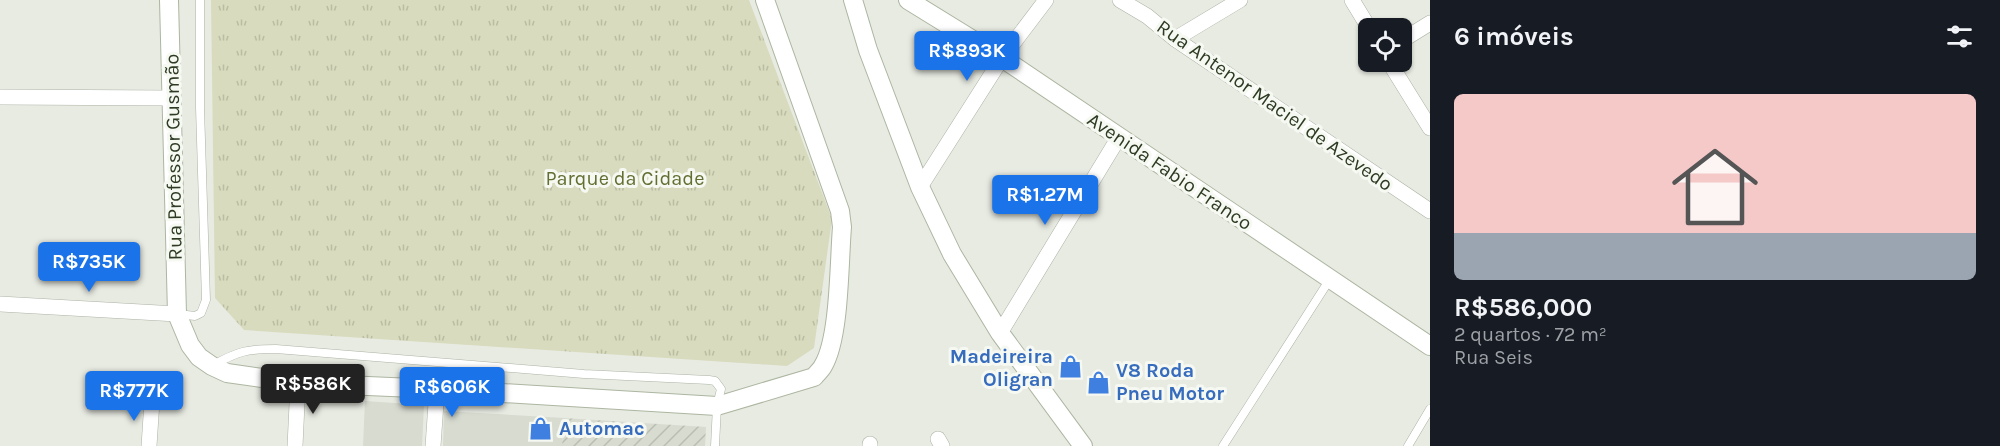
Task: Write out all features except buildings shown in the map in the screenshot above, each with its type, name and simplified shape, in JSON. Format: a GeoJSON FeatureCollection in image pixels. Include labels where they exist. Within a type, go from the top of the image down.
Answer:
{"type":"FeatureCollection","features":[{"type":"Feature","properties":{"kind":"street","name":"Rua Professor Gusmão"},"geometry":{"type":"LineString","coordinates":[[169,0],[177,314]]}},
{"type":"Feature","properties":{"kind":"street"},"geometry":{"type":"LineString","coordinates":[[0,304],[177,314],[190,345],[199,357],[212,366],[227,373],[298,383],[437,388],[717,406],[814,377],[829,355],[834,334],[842,226],[840,211],[765,0]]}},
{"type":"Feature","properties":{"kind":"street","name":"Avenida Fabio Franco"},"geometry":{"type":"LineString","coordinates":[[908,0],[1002,58],[1430,346]]}},
{"type":"Feature","properties":{"kind":"street"},"geometry":{"type":"LineString","coordinates":[[920,187],[1002,58],[1046,0]]}},
{"type":"Feature","properties":{"kind":"street","name":"Rua Antenor Maciel de Azevedo"},"geometry":{"type":"LineString","coordinates":[[1120,0],[1147,16],[1175,39],[1430,211]]}},
{"type":"Feature","properties":{"kind":"street"},"geometry":{"type":"LineString","coordinates":[[1139,0],[1147,16]]}},
{"type":"Feature","properties":{"kind":"street"},"geometry":{"type":"LineString","coordinates":[[1175,39],[1240,0]]}},
{"type":"Feature","properties":{"kind":"street"},"geometry":{"type":"LineString","coordinates":[[1352,0],[1364,18]]}},
{"type":"Feature","properties":{"kind":"street"},"geometry":{"type":"LineString","coordinates":[[854,2],[868,50],[920,187],[952,254],[1000,333],[1083,446]]}},
{"type":"Feature","properties":{"kind":"street"},"geometry":{"type":"LineString","coordinates":[[1412,34],[1430,23]]}},
{"type":"Feature","properties":{"kind":"street"},"geometry":{"type":"LineString","coordinates":[[1395,72],[1430,128]]}},
{"type":"Feature","properties":{"kind":"street"},"geometry":{"type":"LineString","coordinates":[[0,97],[171,98]]}},
{"type":"Feature","properties":{"kind":"street"},"geometry":{"type":"LineString","coordinates":[[1000,333],[1119,137]]}},
{"type":"Feature","properties":{"kind":"street"},"geometry":{"type":"LineString","coordinates":[[295,446],[298,383]]}},
{"type":"Feature","properties":{"kind":"street"},"geometry":{"type":"LineString","coordinates":[[434,446],[437,388]]}},
{"type":"Feature","properties":{"kind":"street"},"geometry":{"type":"LineString","coordinates":[[149,446],[152,401]]}},
{"type":"Feature","properties":{"kind":"lane"},"geometry":{"type":"LineString","coordinates":[[177,314],[195,316],[201,313],[206,300],[200,108],[200,0]]}},
{"type":"Feature","properties":{"kind":"lane"},"geometry":{"type":"LineString","coordinates":[[1223,446],[1330,279]]}},
{"type":"Feature","properties":{"kind":"lane"},"geometry":{"type":"LineString","coordinates":[[212,366],[237,352],[276,349],[584,374],[716,381],[721,388],[717,406],[715,446]]}},
{"type":"Feature","properties":{"kind":"lane"},"geometry":{"type":"LineString","coordinates":[[1408,446],[1430,410]]}},
{"type":"Feature","properties":{"kind":"shaded area"},"geometry":{"type":"Polygon","coordinates":[[[365,401],[424,405],[422,446],[363,446],[365,401]]]}},
{"type":"Feature","properties":{"kind":"shaded area"},"geometry":{"type":"Polygon","coordinates":[[[444,411],[564,418],[562,446],[443,446],[444,411]]]}},
{"type":"Feature","properties":{"kind":"shaded area"},"geometry":{"type":"Polygon","coordinates":[[[564,418],[706,427],[705,446],[562,446],[564,418]]]}},
{"type":"Feature","properties":{"kind":"green space","name":"Parque da Cidade"},"geometry":{"type":"Polygon","coordinates":[[[211,0],[749,0],[832,219],[814,348],[787,366],[244,330],[215,298],[211,0]]]}},
{"type":"Feature","properties":{"kind":"place","name":"Madeireira Oligran"},"geometry":{"type":"Point","coordinates":[1071,367]}},
{"type":"Feature","properties":{"kind":"place","name":"V8 Roda Pneu Motor"},"geometry":{"type":"Point","coordinates":[1098,382]}},
{"type":"Feature","properties":{"kind":"place","name":"Automac"},"geometry":{"type":"Point","coordinates":[541,428]}}]}
